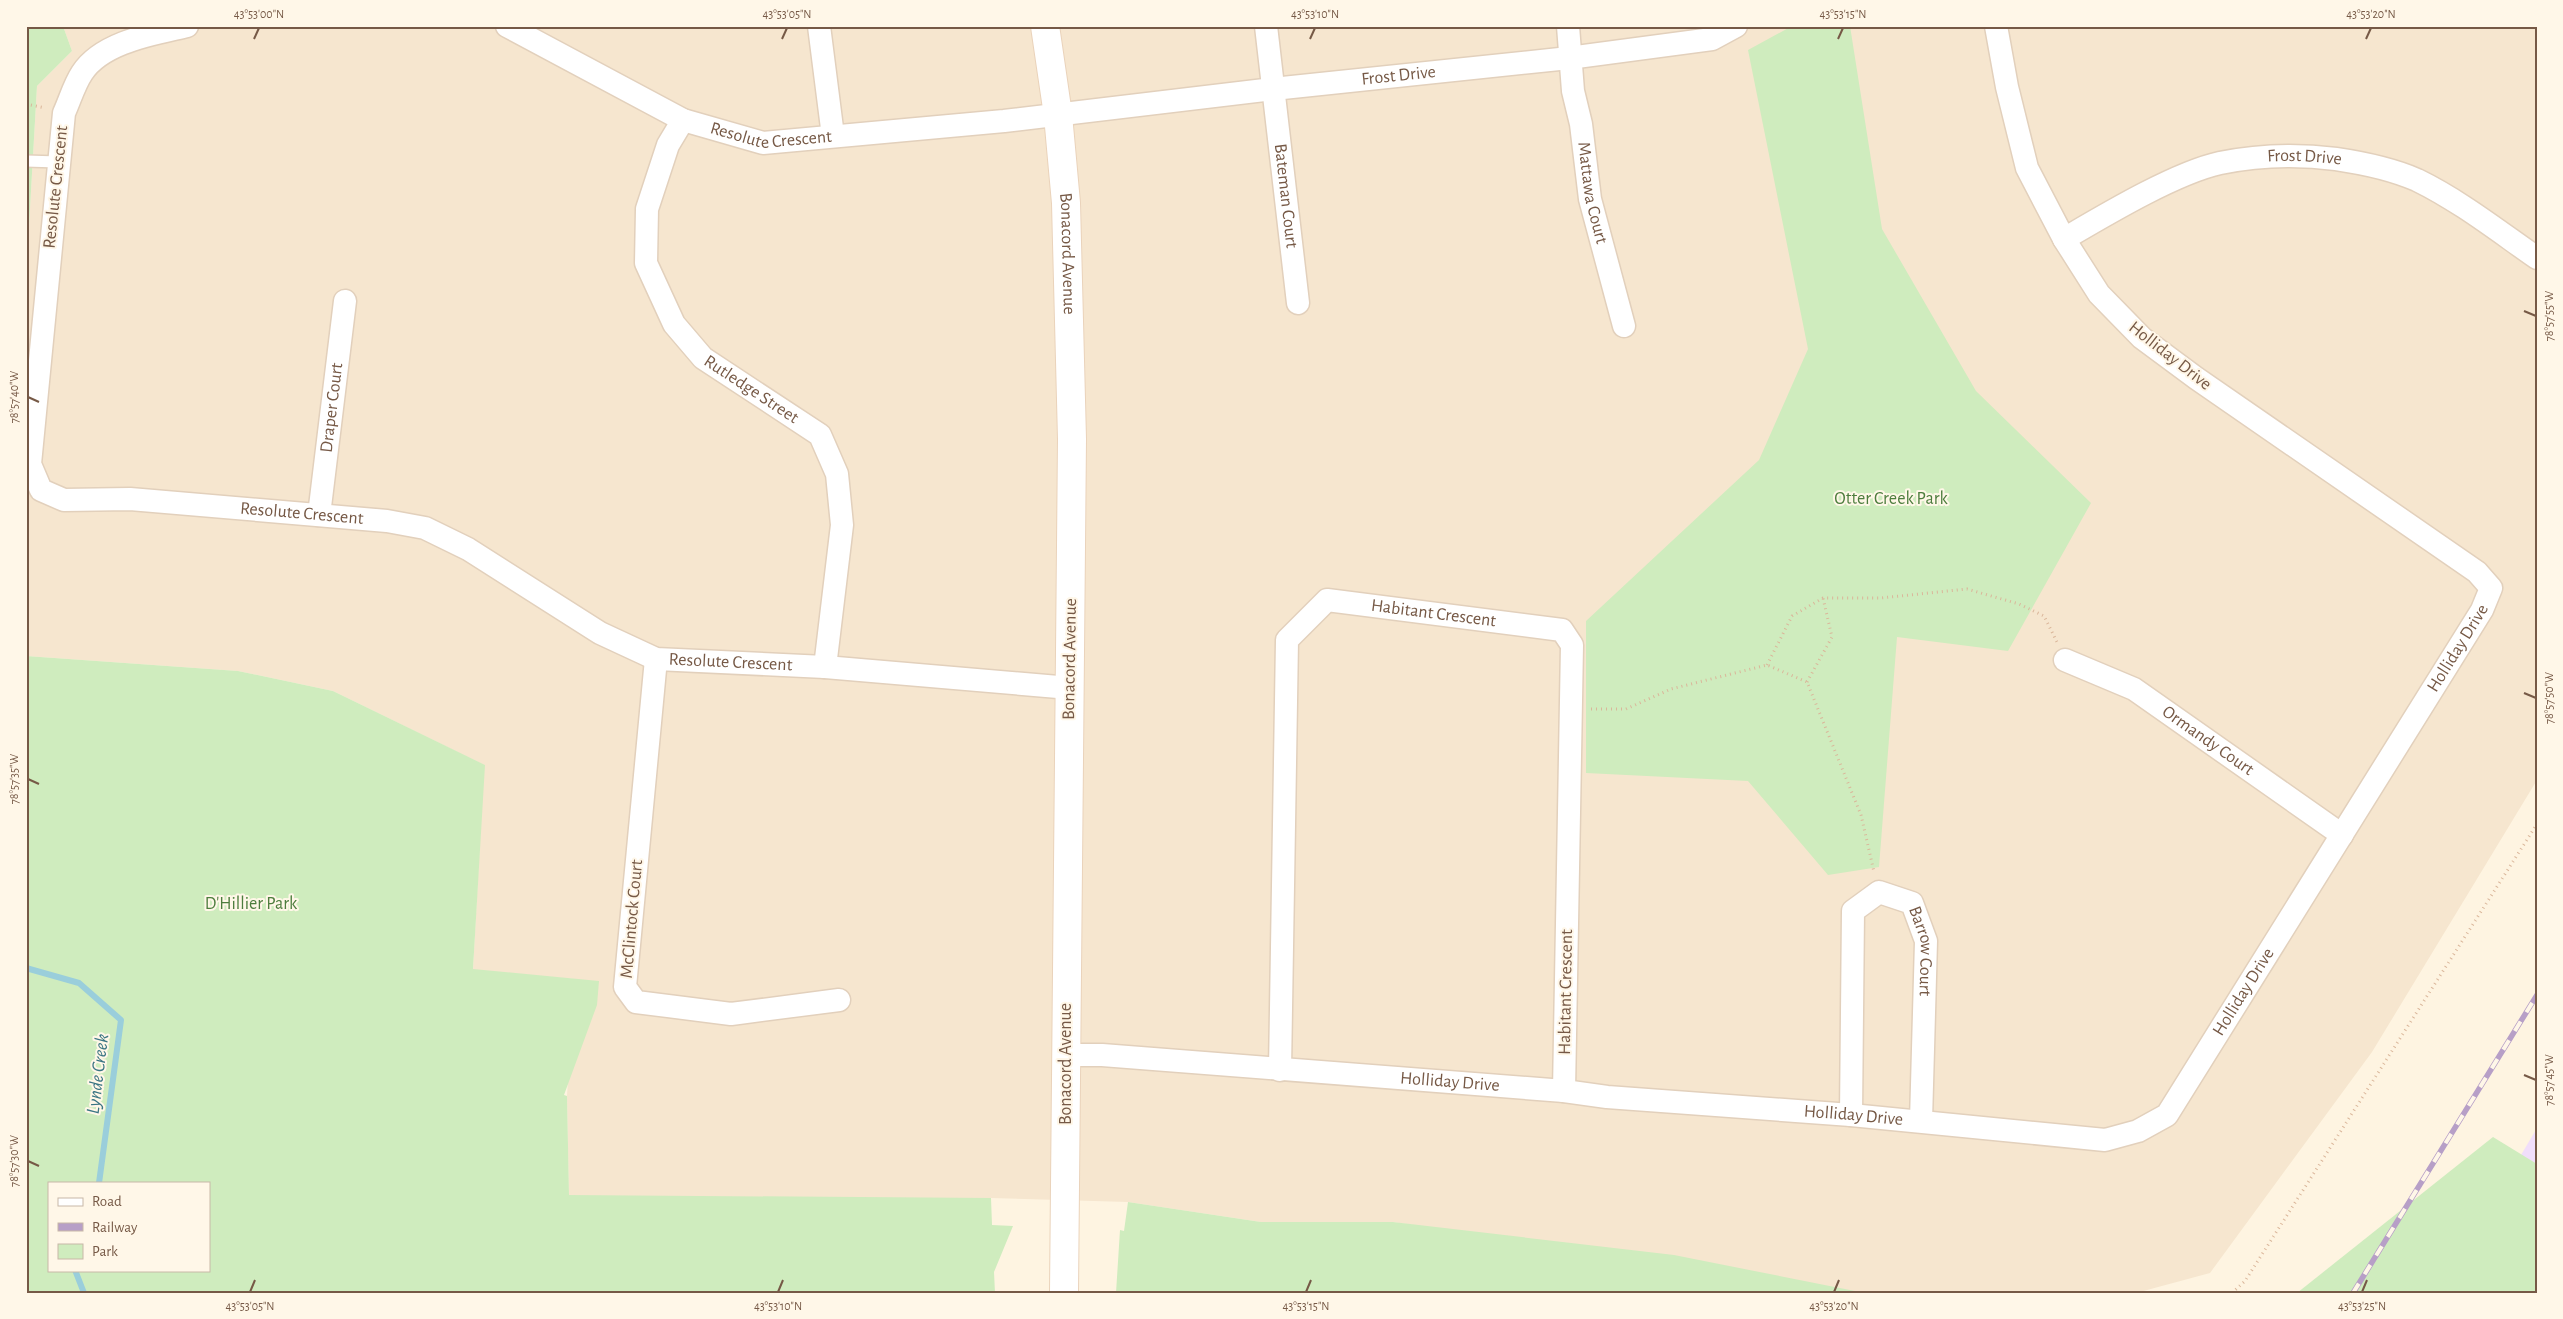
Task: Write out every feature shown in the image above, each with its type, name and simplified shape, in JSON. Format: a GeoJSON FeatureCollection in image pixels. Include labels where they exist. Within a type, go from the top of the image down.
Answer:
{"type":"FeatureCollection","features":[{"type":"Feature","properties":{"kind":"street","name":"Resolute Crescent"},"geometry":{"type":"LineString","coordinates":[[187,26],[134,38],[100,56],[82,73],[64,113],[30,464],[41,490],[64,500],[130,499],[319,514],[387,521],[425,528],[468,549],[600,633],[656,659],[825,667],[1070,688]]}},
{"type":"Feature","properties":{"kind":"street","name":"Resolute Crescent"},"geometry":{"type":"LineString","coordinates":[[507,26],[683,120],[763,143],[1058,115]]}},
{"type":"Feature","properties":{"kind":"street"},"geometry":{"type":"LineString","coordinates":[[819,26],[833,136]]}},
{"type":"Feature","properties":{"kind":"street","name":"Bonacord Avenue"},"geometry":{"type":"LineString","coordinates":[[1045,26],[1058,115],[1066,203],[1072,439],[1064,1293]]}},
{"type":"Feature","properties":{"kind":"street","name":"Bateman Court"},"geometry":{"type":"LineString","coordinates":[[1266,26],[1298,304]]}},
{"type":"Feature","properties":{"kind":"street","name":"Mattawa Court"},"geometry":{"type":"LineString","coordinates":[[1568,26],[1573,91],[1581,124],[1590,199],[1624,326]]}},
{"type":"Feature","properties":{"kind":"street","name":"Frost Drive"},"geometry":{"type":"LineString","coordinates":[[1058,115],[1273,89],[1569,58],[1712,38],[1736,26]]}},
{"type":"Feature","properties":{"kind":"street","name":"Holliday Drive"},"geometry":{"type":"LineString","coordinates":[[1066,1055],[1102,1055],[1564,1091],[1607,1097],[1921,1121],[2105,1140],[2138,1131],[2167,1115],[2482,610],[2491,588],[2477,572],[2196,378],[2142,338],[2098,294],[2064,239],[2027,168],[2007,87],[1996,26]]}},
{"type":"Feature","properties":{"kind":"street","name":"Rutledge Street"},"geometry":{"type":"LineString","coordinates":[[683,120],[668,145],[647,209],[646,263],[674,324],[703,358],[820,436],[837,474],[842,525],[825,667]]}},
{"type":"Feature","properties":{"kind":"street","name":"Frost Drive"},"geometry":{"type":"LineString","coordinates":[[2064,239],[2174,180],[2218,163],[2258,157],[2303,155],[2360,162],[2415,179],[2453,199],[2537,258]]}},
{"type":"Feature","properties":{"kind":"street","name":"Draper Court"},"geometry":{"type":"LineString","coordinates":[[319,514],[345,301]]}},
{"type":"Feature","properties":{"kind":"street","name":"Habitant Crescent"},"geometry":{"type":"LineString","coordinates":[[1280,1070],[1288,640],[1327,600],[1562,630],[1572,645],[1564,1091]]}},
{"type":"Feature","properties":{"kind":"street","name":"McClintock Court"},"geometry":{"type":"LineString","coordinates":[[656,659],[625,987],[636,1002],[731,1014],[839,1000]]}},
{"type":"Feature","properties":{"kind":"street","name":"Ormandy Court"},"geometry":{"type":"LineString","coordinates":[[2066,660],[2134,689],[2342,835]]}},
{"type":"Feature","properties":{"kind":"street","name":"Barrow Court"},"geometry":{"type":"LineString","coordinates":[[1851,1115],[1853,911],[1879,892],[1912,903],[1926,941],[1921,1121]]}},
{"type":"Feature","properties":{"kind":"lane"},"geometry":{"type":"LineString","coordinates":[[26,161],[58,162]]}},
{"type":"Feature","properties":{"kind":"path"},"geometry":{"type":"LineString","coordinates":[[1767,665],[1792,616],[1823,598],[1881,598],[1966,589],[2019,604],[2044,616],[2066,660]]}},
{"type":"Feature","properties":{"kind":"path"},"geometry":{"type":"LineString","coordinates":[[1807,682],[1832,637],[1823,598]]}},
{"type":"Feature","properties":{"kind":"path"},"geometry":{"type":"LineString","coordinates":[[1571,709],[1626,709],[1671,689],[1767,665],[1807,682],[1861,815],[1879,892]]}},
{"type":"Feature","properties":{"kind":"path"},"geometry":{"type":"LineString","coordinates":[[2232,1293],[2245,1281],[2537,824]]}},
{"type":"Feature","properties":{"kind":"shaded area"},"geometry":{"type":"Polygon","coordinates":[[[63,26],[2537,26],[2537,780],[2372,1052],[2210,1273],[2136,1293],[1863,1293],[1393,1222],[1261,1222],[1128,1202],[991,1198],[569,1200],[567,1096],[574,979],[473,970],[484,765],[333,691],[238,671],[26,656],[26,226],[29,226],[37,86],[72,51],[63,26]]]}},
{"type":"Feature","properties":{"kind":"shaded area"},"geometry":{"type":"Polygon","coordinates":[[[2537,1128],[2537,1164],[2521,1155],[2537,1128]]]}},
{"type":"Feature","properties":{"kind":"green space"},"geometry":{"type":"Polygon","coordinates":[[[26,26],[63,26],[72,51],[37,86],[29,226],[26,226],[26,26]]]}},
{"type":"Feature","properties":{"kind":"green space","name":"Otter Creek Park"},"geometry":{"type":"Polygon","coordinates":[[[1792,26],[1850,26],[1882,229],[1976,391],[2091,503],[2008,651],[1897,637],[1879,867],[1828,875],[1748,781],[1586,773],[1586,621],[1759,460],[1808,349],[1748,50],[1792,26]]]}},
{"type":"Feature","properties":{"kind":"green space","name":"D'Hillier Park"},"geometry":{"type":"Polygon","coordinates":[[[26,656],[238,671],[333,691],[485,765],[473,969],[599,981],[597,1005],[564,1095],[567,1096],[569,1195],[991,1198],[992,1225],[1013,1226],[994,1272],[995,1293],[26,1293],[26,656]]]}},
{"type":"Feature","properties":{"kind":"green space"},"geometry":{"type":"Polygon","coordinates":[[[2493,1137],[2537,1164],[2537,1293],[2297,1293],[2493,1137]]]}},
{"type":"Feature","properties":{"kind":"green space"},"geometry":{"type":"Polygon","coordinates":[[[1128,1202],[1261,1222],[1393,1222],[1674,1255],[1865,1293],[1116,1293],[1120,1230],[1124,1231],[1128,1202]]]}},
{"type":"Feature","properties":{"kind":"waterway","name":"Lynde Creek"},"geometry":{"type":"LineString","coordinates":[[26,968],[79,983],[121,1020],[99,1182]]}},
{"type":"Feature","properties":{"kind":"waterway","name":"Lynde Creek"},"geometry":{"type":"LineString","coordinates":[[76,1272],[84,1293]]}},
{"type":"Feature","properties":{"kind":"railway"},"geometry":{"type":"LineString","coordinates":[[2353,1293],[2537,995]]}}]}
